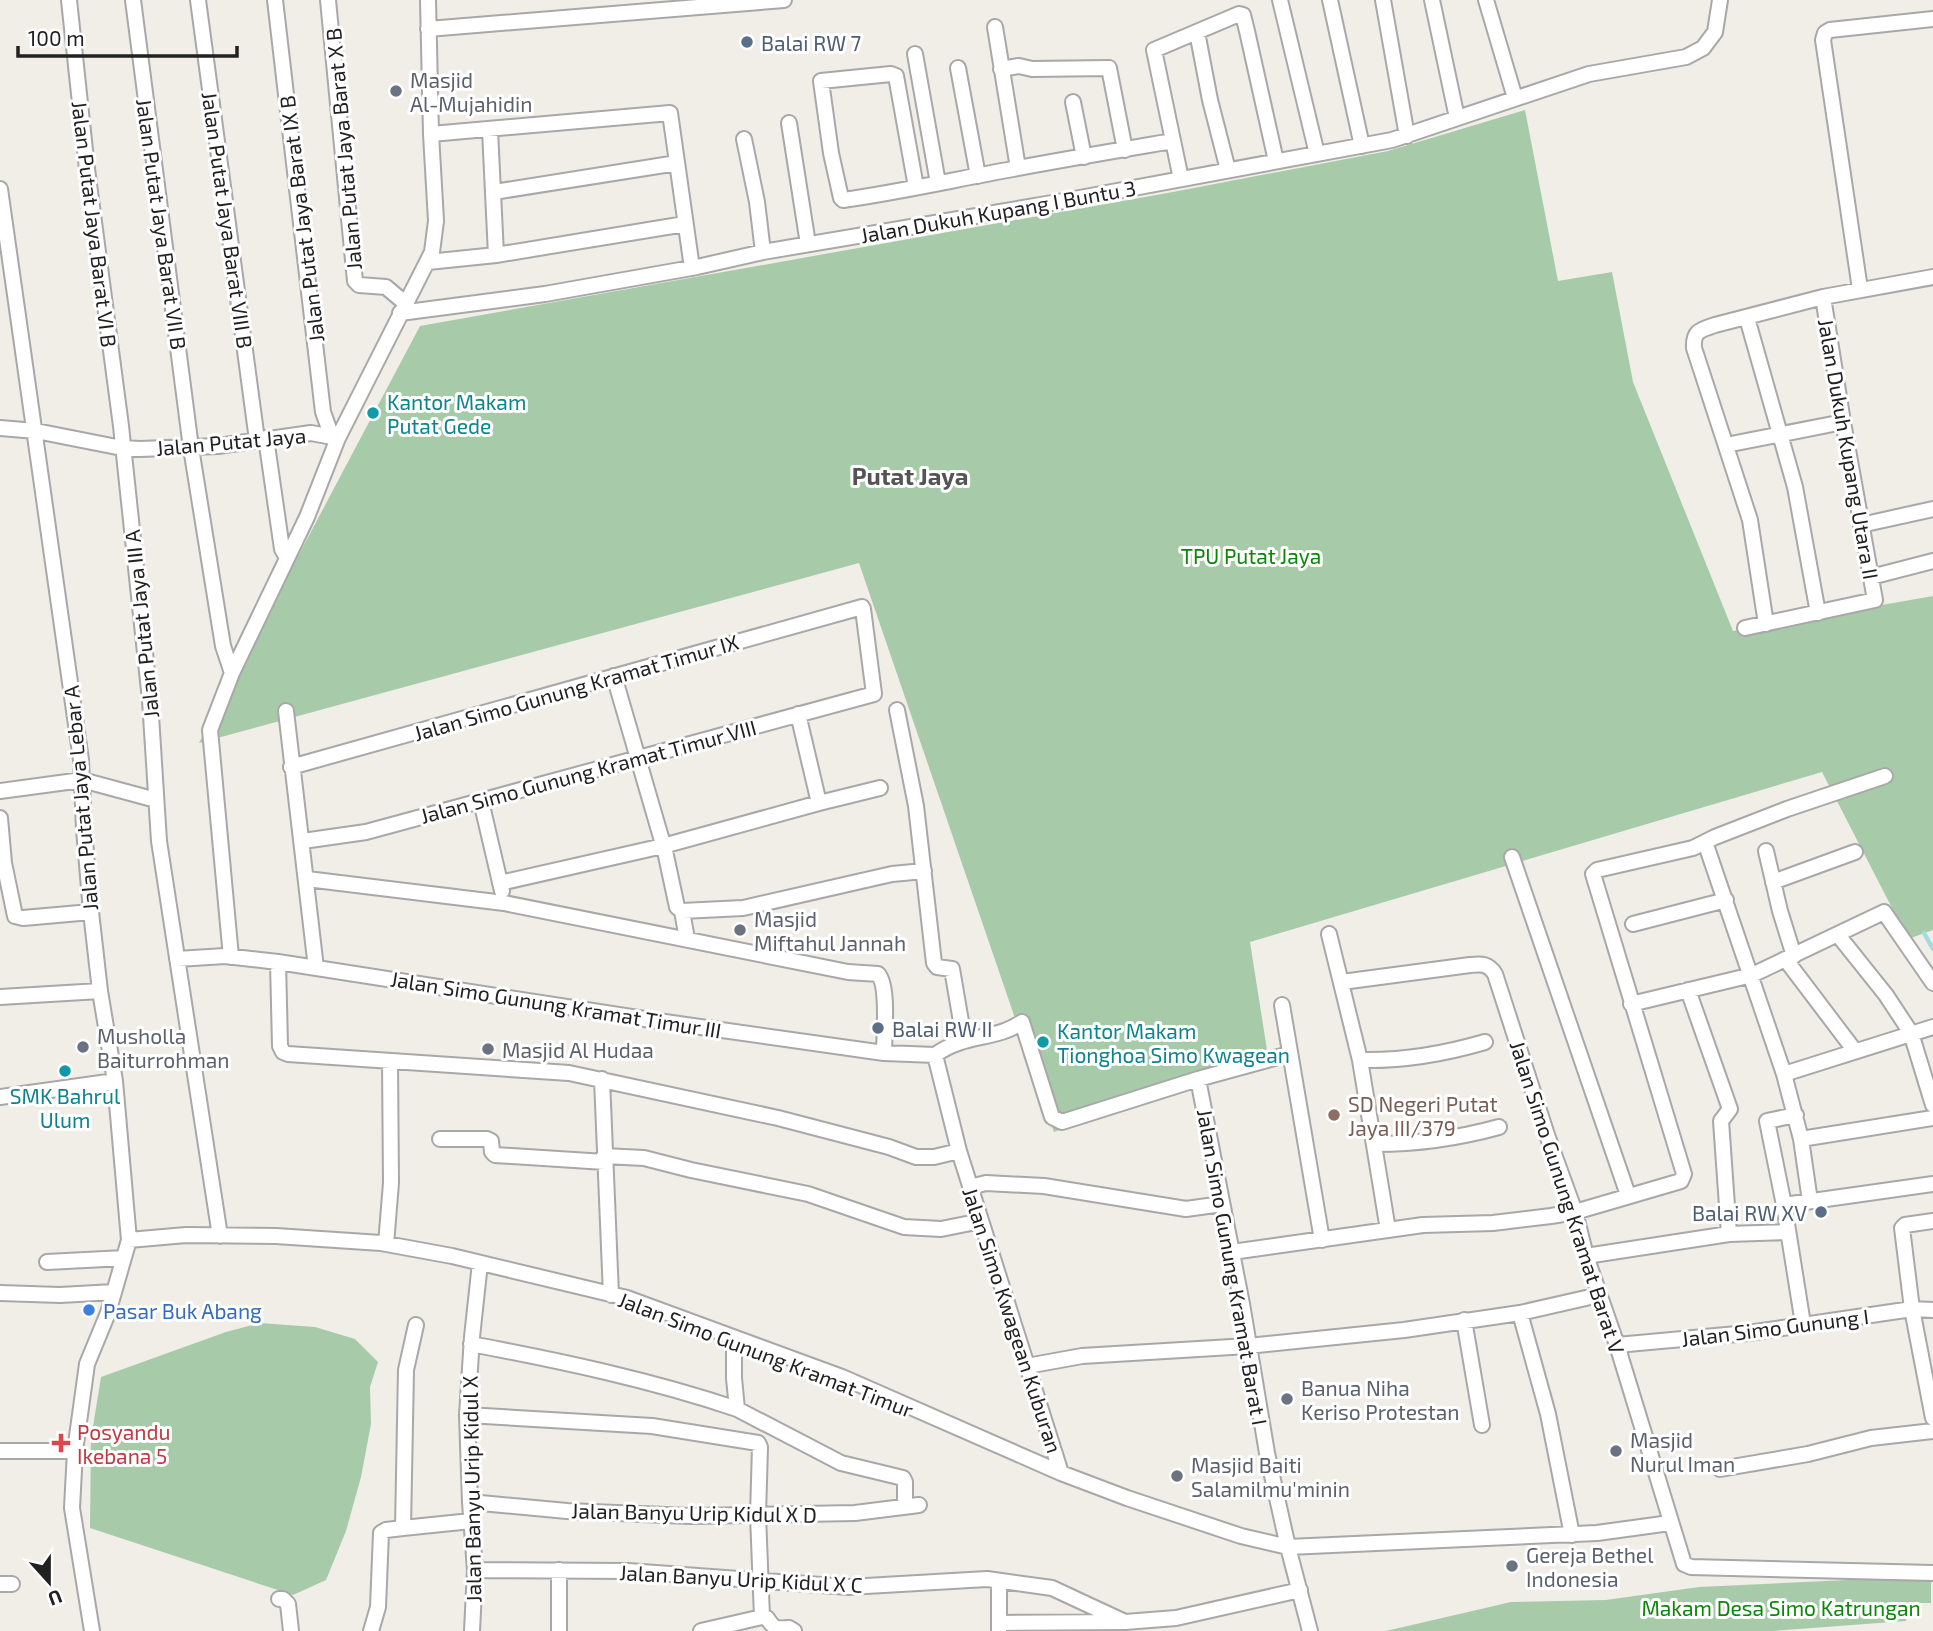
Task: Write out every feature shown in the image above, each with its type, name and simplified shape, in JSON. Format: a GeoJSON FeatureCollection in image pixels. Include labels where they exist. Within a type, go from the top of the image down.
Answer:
{"type":"FeatureCollection","features":[{"type":"Feature","properties":{"kind":"street","name":"Jalan Putat Jaya Barat VI B"},"geometry":{"type":"LineString","coordinates":[[69,0],[122,448]]}},
{"type":"Feature","properties":{"kind":"street","name":"Jalan Putat Jaya Barat VII B"},"geometry":{"type":"LineString","coordinates":[[133,0],[191,448],[223,646],[232,673]]}},
{"type":"Feature","properties":{"kind":"street","name":"Jalan Putat Jaya Barat VIII B"},"geometry":{"type":"LineString","coordinates":[[198,0],[261,439],[282,549],[287,558]]}},
{"type":"Feature","properties":{"kind":"street","name":"Jalan Putat Jaya Barat IX B"},"geometry":{"type":"LineString","coordinates":[[275,0],[323,412],[335,437]]}},
{"type":"Feature","properties":{"kind":"street","name":"Jalan Putat Jaya Barat X B"},"geometry":{"type":"LineString","coordinates":[[328,0],[355,281],[359,285],[386,287],[402,308]]}},
{"type":"Feature","properties":{"kind":"street"},"geometry":{"type":"LineString","coordinates":[[231,957],[210,730],[232,673],[307,517],[335,437],[432,252],[436,221],[430,134],[428,0]]}},
{"type":"Feature","properties":{"kind":"street"},"geometry":{"type":"LineString","coordinates":[[428,29],[784,0]]}},
{"type":"Feature","properties":{"kind":"street"},"geometry":{"type":"LineString","coordinates":[[1280,0],[1317,154]]}},
{"type":"Feature","properties":{"kind":"street"},"geometry":{"type":"LineString","coordinates":[[1330,0],[1362,145]]}},
{"type":"Feature","properties":{"kind":"street"},"geometry":{"type":"LineString","coordinates":[[1383,0],[1408,136]]}},
{"type":"Feature","properties":{"kind":"street"},"geometry":{"type":"LineString","coordinates":[[1432,0],[1457,118]]}},
{"type":"Feature","properties":{"kind":"street"},"geometry":{"type":"LineString","coordinates":[[1486,0],[1515,98]]}},
{"type":"Feature","properties":{"kind":"street","name":"Jalan Dukuh Kupang I Buntu 3"},"geometry":{"type":"LineString","coordinates":[[402,308],[545,294],[1408,136],[1589,74],[1686,57],[1703,48],[1715,32],[1720,0]]}},
{"type":"Feature","properties":{"kind":"street"},"geometry":{"type":"LineString","coordinates":[[1181,179],[1154,50],[1242,14],[1276,161]]}},
{"type":"Feature","properties":{"kind":"street"},"geometry":{"type":"LineString","coordinates":[[1860,289],[1823,40],[1830,30],[1933,19]]}},
{"type":"Feature","properties":{"kind":"street"},"geometry":{"type":"LineString","coordinates":[[995,27],[1018,168]]}},
{"type":"Feature","properties":{"kind":"street"},"geometry":{"type":"LineString","coordinates":[[1197,32],[1210,100],[1228,170]]}},
{"type":"Feature","properties":{"kind":"street"},"geometry":{"type":"LineString","coordinates":[[915,54],[938,183]]}},
{"type":"Feature","properties":{"kind":"street"},"geometry":{"type":"LineString","coordinates":[[1001,69],[1019,66],[1032,69],[1109,68],[1125,150]]}},
{"type":"Feature","properties":{"kind":"street"},"geometry":{"type":"LineString","coordinates":[[957,68],[978,176]]}},
{"type":"Feature","properties":{"kind":"street"},"geometry":{"type":"LineString","coordinates":[[916,187],[895,75],[821,81],[831,153],[842,199],[916,187],[1173,141]]}},
{"type":"Feature","properties":{"kind":"street"},"geometry":{"type":"LineString","coordinates":[[1073,102],[1084,156]]}},
{"type":"Feature","properties":{"kind":"street"},"geometry":{"type":"LineString","coordinates":[[430,134],[670,114],[691,268]]}},
{"type":"Feature","properties":{"kind":"street"},"geometry":{"type":"LineString","coordinates":[[789,123],[808,244]]}},
{"type":"Feature","properties":{"kind":"street"},"geometry":{"type":"LineString","coordinates":[[490,130],[496,255]]}},
{"type":"Feature","properties":{"kind":"street"},"geometry":{"type":"LineString","coordinates":[[744,139],[757,202],[763,252]]}},
{"type":"Feature","properties":{"kind":"street"},"geometry":{"type":"LineString","coordinates":[[494,192],[677,163]]}},
{"type":"Feature","properties":{"kind":"street","name":"Jalan Putat Jaya Lebar A"},"geometry":{"type":"LineString","coordinates":[[0,189],[81,760],[91,912],[100,991],[115,1082],[128,1240],[108,1313],[87,1364],[75,1451],[72,1508],[92,1631]]}},
{"type":"Feature","properties":{"kind":"street"},"geometry":{"type":"LineString","coordinates":[[428,262],[496,255],[685,223]]}},
{"type":"Feature","properties":{"kind":"street","name":"Jalan Dukuh Kupang Utara II"},"geometry":{"type":"LineString","coordinates":[[1726,445],[1694,348],[1693,339],[1698,330],[1824,297],[1933,277]]}},
{"type":"Feature","properties":{"kind":"street","name":"Jalan Dukuh Kupang Utara II"},"geometry":{"type":"LineString","coordinates":[[1818,613],[1875,600],[1824,297]]}},
{"type":"Feature","properties":{"kind":"street"},"geometry":{"type":"LineString","coordinates":[[1745,628],[1818,613],[1795,487],[1747,318]]}},
{"type":"Feature","properties":{"kind":"street"},"geometry":{"type":"LineString","coordinates":[[1766,624],[1750,520],[1726,445],[1843,422]]}},
{"type":"Feature","properties":{"kind":"street","name":"Jalan Putat Jaya"},"geometry":{"type":"LineString","coordinates":[[0,429],[36,431],[122,448],[191,448],[311,433],[335,437]]}},
{"type":"Feature","properties":{"kind":"street","name":"Jalan Putat Jaya III A"},"geometry":{"type":"LineString","coordinates":[[122,448],[150,700],[159,841],[220,1236]]}},
{"type":"Feature","properties":{"kind":"street"},"geometry":{"type":"LineString","coordinates":[[1861,525],[1933,509]]}},
{"type":"Feature","properties":{"kind":"street"},"geometry":{"type":"LineString","coordinates":[[1871,577],[1933,561]]}},
{"type":"Feature","properties":{"kind":"street","name":"Jalan Simo Gunung Kramat Timur IX"},"geometry":{"type":"LineString","coordinates":[[291,767],[862,607],[875,691],[872,695]]}},
{"type":"Feature","properties":{"kind":"street"},"geometry":{"type":"LineString","coordinates":[[614,676],[663,846],[677,907],[682,911],[687,939]]}},
{"type":"Feature","properties":{"kind":"street","name":"Jalan Simo Gunung Kramat Timur VIII"},"geometry":{"type":"LineString","coordinates":[[303,841],[366,832],[872,695]]}},
{"type":"Feature","properties":{"kind":"street"},"geometry":{"type":"LineString","coordinates":[[897,710],[916,806],[934,962],[936,967],[952,969],[964,1039]]}},
{"type":"Feature","properties":{"kind":"street"},"geometry":{"type":"LineString","coordinates":[[286,711],[316,968]]}},
{"type":"Feature","properties":{"kind":"street"},"geometry":{"type":"LineString","coordinates":[[798,714],[819,803]]}},
{"type":"Feature","properties":{"kind":"street"},"geometry":{"type":"LineString","coordinates":[[1232,1252],[1423,1225],[1493,1223],[1575,1212],[1677,1183],[1684,1174],[1593,878],[1597,870],[1693,848],[1787,809],[1885,776]]}},
{"type":"Feature","properties":{"kind":"street"},"geometry":{"type":"LineString","coordinates":[[0,792],[82,780],[156,800]]}},
{"type":"Feature","properties":{"kind":"street"},"geometry":{"type":"LineString","coordinates":[[500,883],[663,846],[880,788]]}},
{"type":"Feature","properties":{"kind":"street"},"geometry":{"type":"LineString","coordinates":[[481,801],[504,903]]}},
{"type":"Feature","properties":{"kind":"street"},"geometry":{"type":"LineString","coordinates":[[0,818],[4,863],[15,916],[23,918],[91,912]]}},
{"type":"Feature","properties":{"kind":"street"},"geometry":{"type":"LineString","coordinates":[[1705,842],[1752,975],[1796,1115],[1810,1201]]}},
{"type":"Feature","properties":{"kind":"street"},"geometry":{"type":"LineString","coordinates":[[1766,851],[1790,958],[1855,1051]]}},
{"type":"Feature","properties":{"kind":"street"},"geometry":{"type":"LineString","coordinates":[[1773,883],[1855,852]]}},
{"type":"Feature","properties":{"kind":"street"},"geometry":{"type":"LineString","coordinates":[[1512,858],[1628,1195]]}},
{"type":"Feature","properties":{"kind":"street"},"geometry":{"type":"LineString","coordinates":[[682,911],[743,908],[892,874],[924,872]]}},
{"type":"Feature","properties":{"kind":"street"},"geometry":{"type":"LineString","coordinates":[[307,879],[504,903],[848,972],[879,974],[885,1012],[884,1053]]}},
{"type":"Feature","properties":{"kind":"street"},"geometry":{"type":"LineString","coordinates":[[1633,924],[1726,900]]}},
{"type":"Feature","properties":{"kind":"street"},"geometry":{"type":"LineString","coordinates":[[1631,1004],[1752,975],[1884,912],[1933,983]]}},
{"type":"Feature","properties":{"kind":"street"},"geometry":{"type":"LineString","coordinates":[[1329,934],[1360,1060],[1388,1230]]}},
{"type":"Feature","properties":{"kind":"street"},"geometry":{"type":"LineString","coordinates":[[1838,935],[1886,995],[1911,1033],[1933,1105]]}},
{"type":"Feature","properties":{"kind":"street","name":"Jalan Simo Gunung Kramat Timur III"},"geometry":{"type":"LineString","coordinates":[[177,959],[231,957],[278,962],[650,1020],[884,1053],[935,1055]]}},
{"type":"Feature","properties":{"kind":"street"},"geometry":{"type":"LineString","coordinates":[[278,962],[280,1046],[283,1052],[390,1062],[569,1073],[778,1118],[889,1147],[916,1157],[959,1152]]}},
{"type":"Feature","properties":{"kind":"street","name":"Jalan Simo Gunung Kramat Barat V"},"geometry":{"type":"LineString","coordinates":[[1342,982],[1483,964],[1490,967],[1495,974],[1546,1135],[1575,1212],[1586,1256],[1617,1345],[1684,1564],[1691,1567],[1933,1573]]}},
{"type":"Feature","properties":{"kind":"street"},"geometry":{"type":"LineString","coordinates":[[1688,990],[1730,1109],[1721,1121],[1729,1234]]}},
{"type":"Feature","properties":{"kind":"street"},"geometry":{"type":"LineString","coordinates":[[0,997],[100,991]]}},
{"type":"Feature","properties":{"kind":"street"},"geometry":{"type":"LineString","coordinates":[[1282,1005],[1322,1240]]}},
{"type":"Feature","properties":{"kind":"street"},"geometry":{"type":"LineString","coordinates":[[935,1055],[964,1039],[1013,1029],[1023,1022],[1052,1117],[1062,1122],[1198,1079]]}},
{"type":"Feature","properties":{"kind":"street"},"geometry":{"type":"LineString","coordinates":[[1784,1074],[1933,1027]]}},
{"type":"Feature","properties":{"kind":"street"},"geometry":{"type":"LineString","coordinates":[[1360,1060],[1431,1055],[1486,1042]]}},
{"type":"Feature","properties":{"kind":"street","name":"Jalan Simo Gunung Kramat Barat I"},"geometry":{"type":"LineString","coordinates":[[1288,1547],[1267,1453],[1198,1079],[1289,1054]]}},
{"type":"Feature","properties":{"kind":"street","name":"Jalan Simo Kwagean Kuburan"},"geometry":{"type":"LineString","coordinates":[[935,1055],[959,1152],[1061,1473],[1195,1522],[1288,1547],[1572,1535],[1670,1523]]}},
{"type":"Feature","properties":{"kind":"street"},"geometry":{"type":"LineString","coordinates":[[386,1244],[391,1183],[390,1062]]}},
{"type":"Feature","properties":{"kind":"street"},"geometry":{"type":"LineString","coordinates":[[602,1079],[611,1295]]}},
{"type":"Feature","properties":{"kind":"street"},"geometry":{"type":"LineString","coordinates":[[0,1097],[115,1082]]}},
{"type":"Feature","properties":{"kind":"street"},"geometry":{"type":"LineString","coordinates":[[1796,1115],[1767,1121],[1803,1324]]}},
{"type":"Feature","properties":{"kind":"street"},"geometry":{"type":"LineString","coordinates":[[1801,1139],[1933,1118]]}},
{"type":"Feature","properties":{"kind":"street"},"geometry":{"type":"LineString","coordinates":[[1375,1144],[1413,1142],[1499,1127]]}},
{"type":"Feature","properties":{"kind":"street"},"geometry":{"type":"LineString","coordinates":[[440,1139],[487,1139],[491,1141],[495,1155],[644,1158],[808,1194],[904,1227],[941,1229],[981,1221]]}},
{"type":"Feature","properties":{"kind":"street"},"geometry":{"type":"LineString","coordinates":[[970,1187],[986,1183],[1044,1186],[1186,1209],[1222,1205]]}},
{"type":"Feature","properties":{"kind":"street"},"geometry":{"type":"LineString","coordinates":[[1784,1205],[1933,1184]]}},
{"type":"Feature","properties":{"kind":"street"},"geometry":{"type":"LineString","coordinates":[[1933,1221],[1905,1225],[1902,1228],[1912,1309],[1933,1418]]}},
{"type":"Feature","properties":{"kind":"street"},"geometry":{"type":"LineString","coordinates":[[1586,1256],[1729,1234],[1787,1232]]}},
{"type":"Feature","properties":{"kind":"street","name":"Jalan Simo Gunung Kramat Timur"},"geometry":{"type":"LineString","coordinates":[[128,1240],[186,1236],[276,1236],[386,1244],[627,1298],[842,1377],[1061,1473]]}},
{"type":"Feature","properties":{"kind":"street"},"geometry":{"type":"LineString","coordinates":[[47,1262],[124,1258]]}},
{"type":"Feature","properties":{"kind":"street","name":"Jalan Banyu Urip Kidul X"},"geometry":{"type":"LineString","coordinates":[[472,1631],[475,1570],[467,1415],[480,1263]]}},
{"type":"Feature","properties":{"kind":"street"},"geometry":{"type":"LineString","coordinates":[[0,1293],[60,1295],[114,1292]]}},
{"type":"Feature","properties":{"kind":"street"},"geometry":{"type":"LineString","coordinates":[[1027,1366],[1082,1356],[1248,1346],[1404,1330],[1520,1313],[1600,1295]]}},
{"type":"Feature","properties":{"kind":"street","name":"Jalan Simo Gunung I"},"geometry":{"type":"LineString","coordinates":[[1617,1345],[1748,1333],[1912,1309],[1933,1310]]}},
{"type":"Feature","properties":{"kind":"street"},"geometry":{"type":"LineString","coordinates":[[1520,1313],[1548,1414],[1572,1535]]}},
{"type":"Feature","properties":{"kind":"street"},"geometry":{"type":"LineString","coordinates":[[1464,1320],[1482,1425]]}},
{"type":"Feature","properties":{"kind":"street"},"geometry":{"type":"LineString","coordinates":[[403,1528],[406,1370],[416,1325]]}},
{"type":"Feature","properties":{"kind":"street"},"geometry":{"type":"LineString","coordinates":[[471,1344],[596,1370],[737,1409],[734,1338]]}},
{"type":"Feature","properties":{"kind":"street","name":"Jalan Banyu Urip Kidul X D"},"geometry":{"type":"LineString","coordinates":[[470,1502],[567,1511],[690,1516],[855,1513],[912,1506],[903,1478],[841,1463],[737,1409]]}},
{"type":"Feature","properties":{"kind":"street"},"geometry":{"type":"LineString","coordinates":[[467,1415],[652,1426],[758,1443],[762,1617]]}},
{"type":"Feature","properties":{"kind":"street"},"geometry":{"type":"LineString","coordinates":[[1720,1469],[1797,1456],[1871,1438],[1933,1431]]}},
{"type":"Feature","properties":{"kind":"street"},"geometry":{"type":"LineString","coordinates":[[0,1451],[75,1451]]}},
{"type":"Feature","properties":{"kind":"street"},"geometry":{"type":"LineString","coordinates":[[371,1631],[378,1607],[381,1533],[386,1530],[471,1521]]}},
{"type":"Feature","properties":{"kind":"street"},"geometry":{"type":"LineString","coordinates":[[1288,1547],[1310,1631]]}},
{"type":"Feature","properties":{"kind":"street","name":"Jalan Banyu Urip Kidul X C"},"geometry":{"type":"LineString","coordinates":[[475,1570],[641,1572],[849,1587],[987,1579],[1052,1588],[1125,1622]]}},
{"type":"Feature","properties":{"kind":"street"},"geometry":{"type":"LineString","coordinates":[[559,1570],[559,1631]]}},
{"type":"Feature","properties":{"kind":"street"},"geometry":{"type":"LineString","coordinates":[[999,1581],[999,1627],[1176,1618],[1300,1590]]}},
{"type":"Feature","properties":{"kind":"street"},"geometry":{"type":"LineString","coordinates":[[279,1599],[287,1602],[291,1631]]}},
{"type":"Feature","properties":{"kind":"street"},"geometry":{"type":"LineString","coordinates":[[701,1631],[730,1627],[762,1617],[767,1618],[773,1629],[789,1628],[794,1631]]}},
{"type":"Feature","properties":{"kind":"green space","name":"TPU Putat Jaya"},"geometry":{"type":"Polygon","coordinates":[[[1525,110],[1558,281],[1612,272],[1633,382],[1733,631],[1933,596],[1933,930],[1908,939],[1822,772],[1250,942],[1267,1050],[1054,1132],[859,563],[199,743],[420,326],[1388,151],[1525,110]]]}},
{"type":"Feature","properties":{"kind":"green space"},"geometry":{"type":"Polygon","coordinates":[[[260,1323],[315,1327],[355,1339],[378,1362],[370,1387],[371,1424],[361,1477],[346,1531],[326,1580],[293,1595],[90,1528],[91,1439],[101,1377],[226,1332],[260,1323]]]}},
{"type":"Feature","properties":{"kind":"green space","name":"Makam Desa Simo Katrungan"},"geometry":{"type":"Polygon","coordinates":[[[1931,1576],[1931,1603],[1906,1603],[1906,1621],[1773,1631],[1386,1631],[1511,1602],[1606,1600],[1699,1587],[1931,1576]]]}},
{"type":"Feature","properties":{"kind":"waterway"},"geometry":{"type":"LineString","coordinates":[[1924,933],[1933,949]]}},
{"type":"Feature","properties":{"kind":"place","name":"Balai RW 7"},"geometry":{"type":"Point","coordinates":[747,42]}},
{"type":"Feature","properties":{"kind":"place","name":"Masjid Al-Mujahidin"},"geometry":{"type":"Point","coordinates":[396,91]}},
{"type":"Feature","properties":{"kind":"place","name":"Kantor Makam Putat Gede"},"geometry":{"type":"Point","coordinates":[373,413]}},
{"type":"Feature","properties":{"kind":"place","name":"Masjid Miftahul Jannah"},"geometry":{"type":"Point","coordinates":[740,930]}},
{"type":"Feature","properties":{"kind":"place","name":"Balai RW II"},"geometry":{"type":"Point","coordinates":[878,1028]}},
{"type":"Feature","properties":{"kind":"place","name":"Kantor Makam Tionghoa Simo Kwagean"},"geometry":{"type":"Point","coordinates":[1043,1042]}},
{"type":"Feature","properties":{"kind":"place","name":"Musholla Baiturrohman"},"geometry":{"type":"Point","coordinates":[83,1047]}},
{"type":"Feature","properties":{"kind":"place","name":"Masjid Al Hudaa"},"geometry":{"type":"Point","coordinates":[488,1049]}},
{"type":"Feature","properties":{"kind":"place","name":"SMK Bahrul Ulum"},"geometry":{"type":"Point","coordinates":[65,1071]}},
{"type":"Feature","properties":{"kind":"place","name":"SD Negeri Putat Jaya III/379"},"geometry":{"type":"Point","coordinates":[1334,1115]}},
{"type":"Feature","properties":{"kind":"place","name":"Balai RW XV"},"geometry":{"type":"Point","coordinates":[1821,1212]}},
{"type":"Feature","properties":{"kind":"place","name":"Pasar Buk Abang"},"geometry":{"type":"Point","coordinates":[89,1310]}},
{"type":"Feature","properties":{"kind":"place","name":"Banua Niha Keriso Protestan"},"geometry":{"type":"Point","coordinates":[1287,1399]}},
{"type":"Feature","properties":{"kind":"place","name":"Posyandu Ikebana 5"},"geometry":{"type":"Point","coordinates":[61,1443]}},
{"type":"Feature","properties":{"kind":"place","name":"Masjid Nurul Iman"},"geometry":{"type":"Point","coordinates":[1616,1451]}},
{"type":"Feature","properties":{"kind":"place","name":"Masjid Baiti Salamilmu'minin"},"geometry":{"type":"Point","coordinates":[1177,1476]}},
{"type":"Feature","properties":{"kind":"place","name":"Gereja Bethel Indonesia"},"geometry":{"type":"Point","coordinates":[1512,1566]}},
{"type":"Feature","properties":{"kind":"district","name":"Putat Jaya"},"geometry":{"type":"Point","coordinates":[910,475]}}]}
